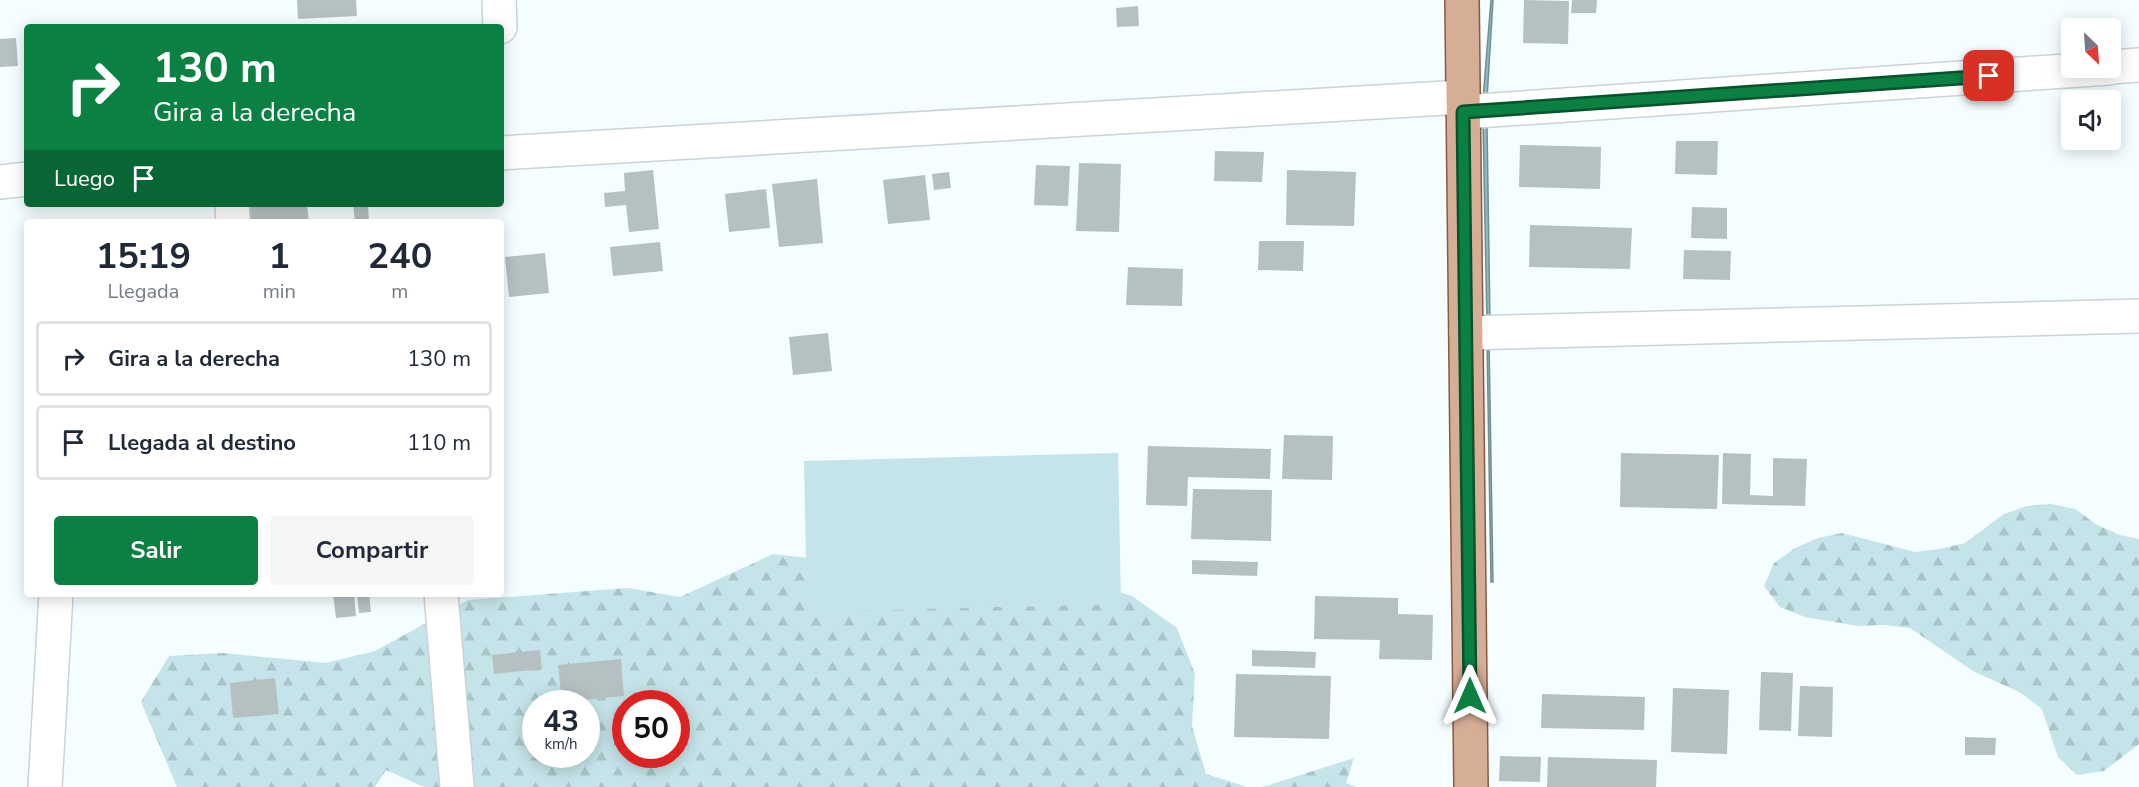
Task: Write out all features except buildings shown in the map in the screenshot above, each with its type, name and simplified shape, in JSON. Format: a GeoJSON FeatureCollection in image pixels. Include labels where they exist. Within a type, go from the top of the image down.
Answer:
{"type":"FeatureCollection","features":[{"type":"Feature","properties":{"kind":"main road"},"geometry":{"type":"LineString","coordinates":[[1462,0],[1471,787]]}},
{"type":"Feature","properties":{"kind":"street"},"geometry":{"type":"LineString","coordinates":[[499,0],[500,24]]}},
{"type":"Feature","properties":{"kind":"street"},"geometry":{"type":"LineString","coordinates":[[2121,66],[2139,65]]}},
{"type":"Feature","properties":{"kind":"street"},"geometry":{"type":"LineString","coordinates":[[504,153],[1463,105],[2061,70]]}},
{"type":"Feature","properties":{"kind":"street"},"geometry":{"type":"LineString","coordinates":[[0,182],[24,179]]}},
{"type":"Feature","properties":{"kind":"street"},"geometry":{"type":"LineString","coordinates":[[1466,333],[2139,316]]}},
{"type":"Feature","properties":{"kind":"street"},"geometry":{"type":"LineString","coordinates":[[45,787],[56,597]]}},
{"type":"Feature","properties":{"kind":"street"},"geometry":{"type":"LineString","coordinates":[[441,597],[457,787]]}},
{"type":"Feature","properties":{"kind":"green space"},"geometry":{"type":"Polygon","coordinates":[[[1118,453],[1121,604],[807,612],[804,461],[1118,453]]]}},
{"type":"Feature","properties":{"kind":"green space"},"geometry":{"type":"Polygon","coordinates":[[[2051,504],[2075,509],[2097,525],[2120,535],[2139,539],[2139,744],[2104,771],[2077,775],[2058,757],[2042,709],[2021,693],[1973,671],[1910,628],[1884,625],[1858,626],[1805,617],[1780,607],[1764,586],[1774,563],[1795,548],[1818,538],[1842,533],[1915,552],[1940,549],[1965,543],[2004,514],[2027,506],[2051,504]]]}},
{"type":"Feature","properties":{"kind":"green space"},"geometry":{"type":"Polygon","coordinates":[[[773,554],[826,560],[1034,565],[1132,596],[1177,628],[1195,674],[1192,726],[1206,774],[1247,787],[424,787],[386,770],[375,787],[177,787],[141,702],[169,656],[223,653],[326,663],[375,651],[468,600],[628,588],[680,597],[773,554]]]}},
{"type":"Feature","properties":{"kind":"green space"},"geometry":{"type":"Polygon","coordinates":[[[1354,758],[1346,783],[1356,787],[1263,787],[1354,758]]]}},
{"type":"Feature","properties":{"kind":"shaded area"},"geometry":{"type":"Polygon","coordinates":[[[1491,0],[1493,0],[1487,99],[1483,99],[1491,0]]]}},
{"type":"Feature","properties":{"kind":"shaded area"},"geometry":{"type":"Polygon","coordinates":[[[1483,122],[1487,123],[1490,323],[1487,324],[1483,122]]]}},
{"type":"Feature","properties":{"kind":"shaded area"},"geometry":{"type":"Polygon","coordinates":[[[1487,341],[1489,342],[1493,582],[1491,582],[1487,341]]]}},
{"type":"Feature","properties":{"kind":"route"},"geometry":{"type":"LineString","coordinates":[[1470,696],[1463,112],[1989,76]]}}]}
